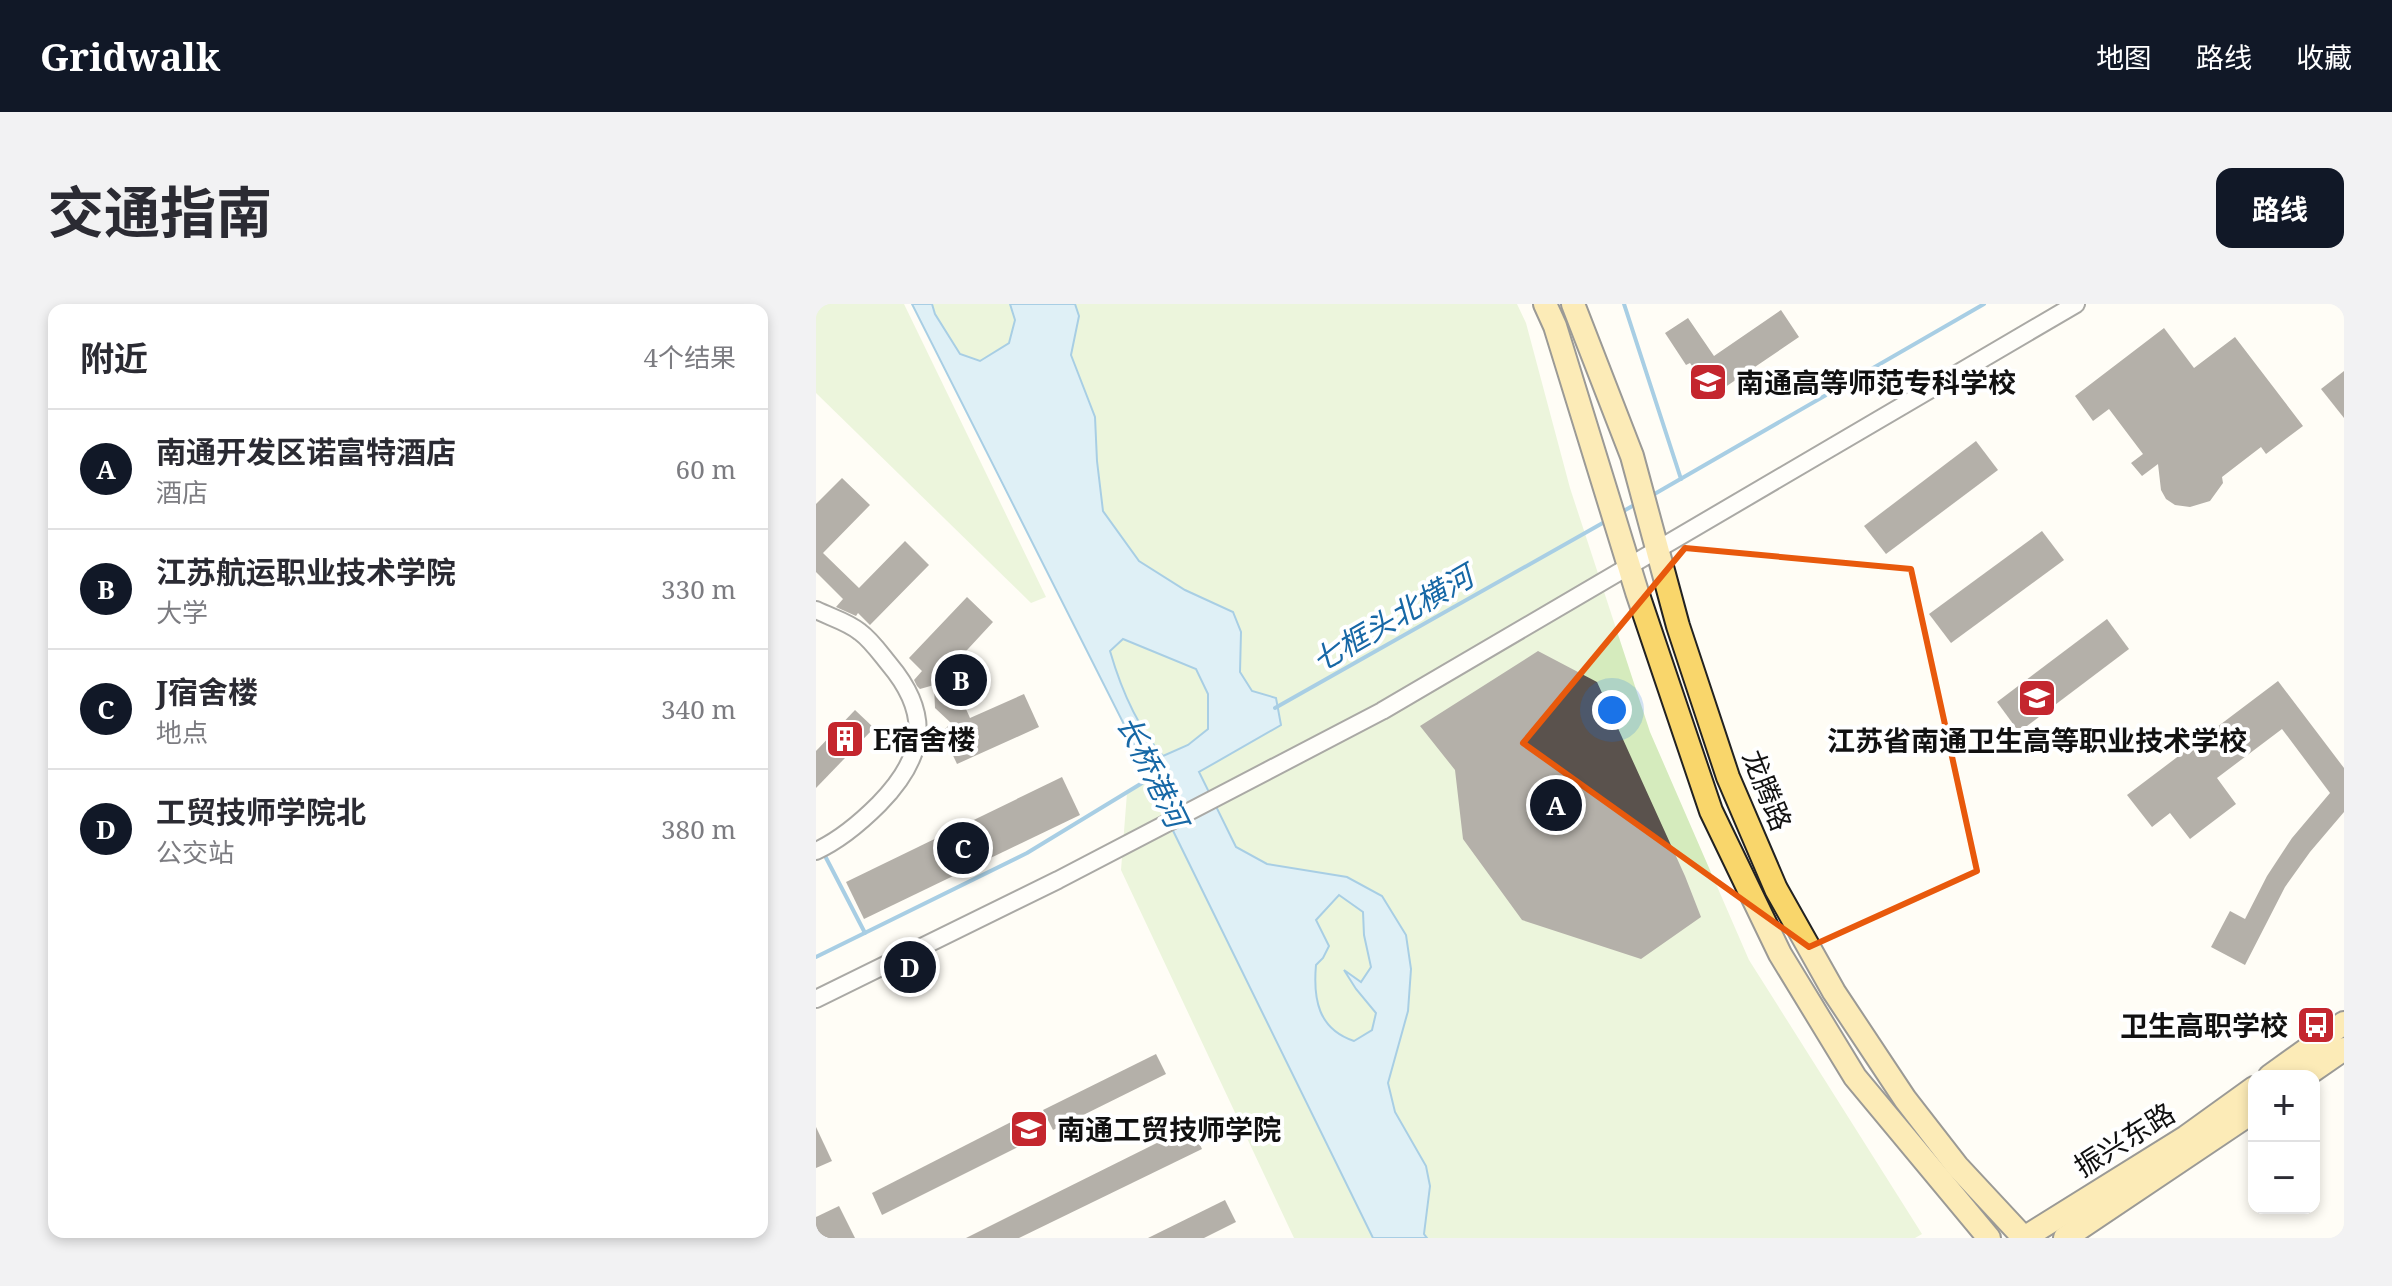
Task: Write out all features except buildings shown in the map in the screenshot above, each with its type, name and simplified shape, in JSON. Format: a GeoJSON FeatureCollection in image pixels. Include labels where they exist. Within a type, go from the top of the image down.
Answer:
{"type":"FeatureCollection","features":[{"type":"Feature","properties":{"kind":"main road","name":"龙腾路"},"geometry":{"type":"LineString","coordinates":[[1545,304],[1555,326],[1629,564],[1711,811],[1780,954],[1855,1077],[1989,1238]]}},
{"type":"Feature","properties":{"kind":"main road","name":"龙腾路"},"geometry":{"type":"LineString","coordinates":[[1573,304],[1632,456],[1678,626],[1728,777],[1776,889],[1834,992],[1905,1099],[1957,1166],[2024,1238]]}},
{"type":"Feature","properties":{"kind":"main road"},"geometry":{"type":"LineString","coordinates":[[2278,1070],[2344,1023]]}},
{"type":"Feature","properties":{"kind":"main road"},"geometry":{"type":"LineString","coordinates":[[2314,1070],[2344,1049]]}},
{"type":"Feature","properties":{"kind":"main road","name":"振兴东路"},"geometry":{"type":"LineString","coordinates":[[2024,1238],[2186,1137],[2248,1092]]}},
{"type":"Feature","properties":{"kind":"main road","name":"振兴东路"},"geometry":{"type":"LineString","coordinates":[[2065,1238],[2248,1115]]}},
{"type":"Feature","properties":{"kind":"street"},"geometry":{"type":"LineString","coordinates":[[816,999],[1132,842],[1382,711],[2076,304]]}},
{"type":"Feature","properties":{"kind":"street"},"geometry":{"type":"LineString","coordinates":[[816,610],[859,631],[877,650],[913,698],[918,724],[907,771],[871,813],[824,848]]}},
{"type":"Feature","properties":{"kind":"highlighted area"},"geometry":{"type":"Polygon","coordinates":[[[1685,548],[1911,569],[1977,871],[1809,947],[1523,743],[1685,548]]]}},
{"type":"Feature","properties":{"kind":"green space"},"geometry":{"type":"Polygon","coordinates":[[[816,304],[904,304],[1046,597],[1031,603],[816,393],[816,304]]]}},
{"type":"Feature","properties":{"kind":"green space"},"geometry":{"type":"Polygon","coordinates":[[[920,304],[1517,304],[1526,323],[1570,488],[1650,732],[1749,960],[1922,1234],[1915,1238],[1294,1238],[1121,870],[1127,793],[1154,776],[920,304]]]}},
{"type":"Feature","properties":{"kind":"water","name":"长桥港河"},"geometry":{"type":"Polygon","coordinates":[[[912,304],[932,304],[960,354],[980,361],[1009,343],[1015,320],[1010,304],[1075,304],[1079,316],[1071,355],[1095,417],[1103,511],[1139,561],[1185,590],[1233,612],[1241,632],[1240,672],[1252,691],[1276,698],[1281,725],[1199,772],[1236,847],[1267,864],[1347,877],[1382,896],[1406,935],[1411,969],[1408,1011],[1388,1083],[1395,1112],[1426,1166],[1430,1186],[1424,1234],[1427,1238],[1373,1238],[1156,796],[1148,772],[912,304]],[[1123,639],[1110,651],[1125,693],[1145,733],[1163,756],[1188,745],[1208,729],[1208,694],[1196,669],[1123,639]],[[1339,895],[1316,920],[1329,946],[1316,965],[1317,1001],[1332,1029],[1354,1041],[1372,1030],[1376,1013],[1344,970],[1361,982],[1371,967],[1363,912],[1339,895]]]}},
{"type":"Feature","properties":{"kind":"waterway"},"geometry":{"type":"LineString","coordinates":[[1624,304],[1681,479]]}},
{"type":"Feature","properties":{"kind":"waterway","name":"七框头北横河"},"geometry":{"type":"LineString","coordinates":[[1651,496],[1984,304]]}},
{"type":"Feature","properties":{"kind":"waterway","name":"七框头北横河"},"geometry":{"type":"LineString","coordinates":[[1620,513],[1636,504]]}},
{"type":"Feature","properties":{"kind":"waterway","name":"七框头北横河"},"geometry":{"type":"LineString","coordinates":[[1275,708],[1608,520]]}},
{"type":"Feature","properties":{"kind":"waterway","name":"七框头北横河"},"geometry":{"type":"LineString","coordinates":[[816,957],[1027,853],[1152,777]]}},
{"type":"Feature","properties":{"kind":"waterway"},"geometry":{"type":"LineString","coordinates":[[823,852],[865,933]]}},
{"type":"Feature","properties":{"kind":"place","name":"南通高等师范专科学校"},"geometry":{"type":"Point","coordinates":[1708,382]}},
{"type":"Feature","properties":{"kind":"place","name":"江苏航运职业技术学院"},"geometry":{"type":"Point","coordinates":[961,680]}},
{"type":"Feature","properties":{"kind":"place","name":"江苏省南通卫生高等职业技术学校"},"geometry":{"type":"Point","coordinates":[2037,698]}},
{"type":"Feature","properties":{"kind":"place","name":"E宿舍楼"},"geometry":{"type":"Point","coordinates":[845,739]}},
{"type":"Feature","properties":{"kind":"place","name":"南通开发区诺富特酒店"},"geometry":{"type":"Point","coordinates":[1556,805]}},
{"type":"Feature","properties":{"kind":"place","name":"J宿舍楼"},"geometry":{"type":"Point","coordinates":[963,848]}},
{"type":"Feature","properties":{"kind":"place","name":"工贸技师学院北"},"geometry":{"type":"Point","coordinates":[910,967]}},
{"type":"Feature","properties":{"kind":"place","name":"卫生高职学校"},"geometry":{"type":"Point","coordinates":[2316,1025]}},
{"type":"Feature","properties":{"kind":"place","name":"南通工贸技师学院"},"geometry":{"type":"Point","coordinates":[1029,1129]}}]}
